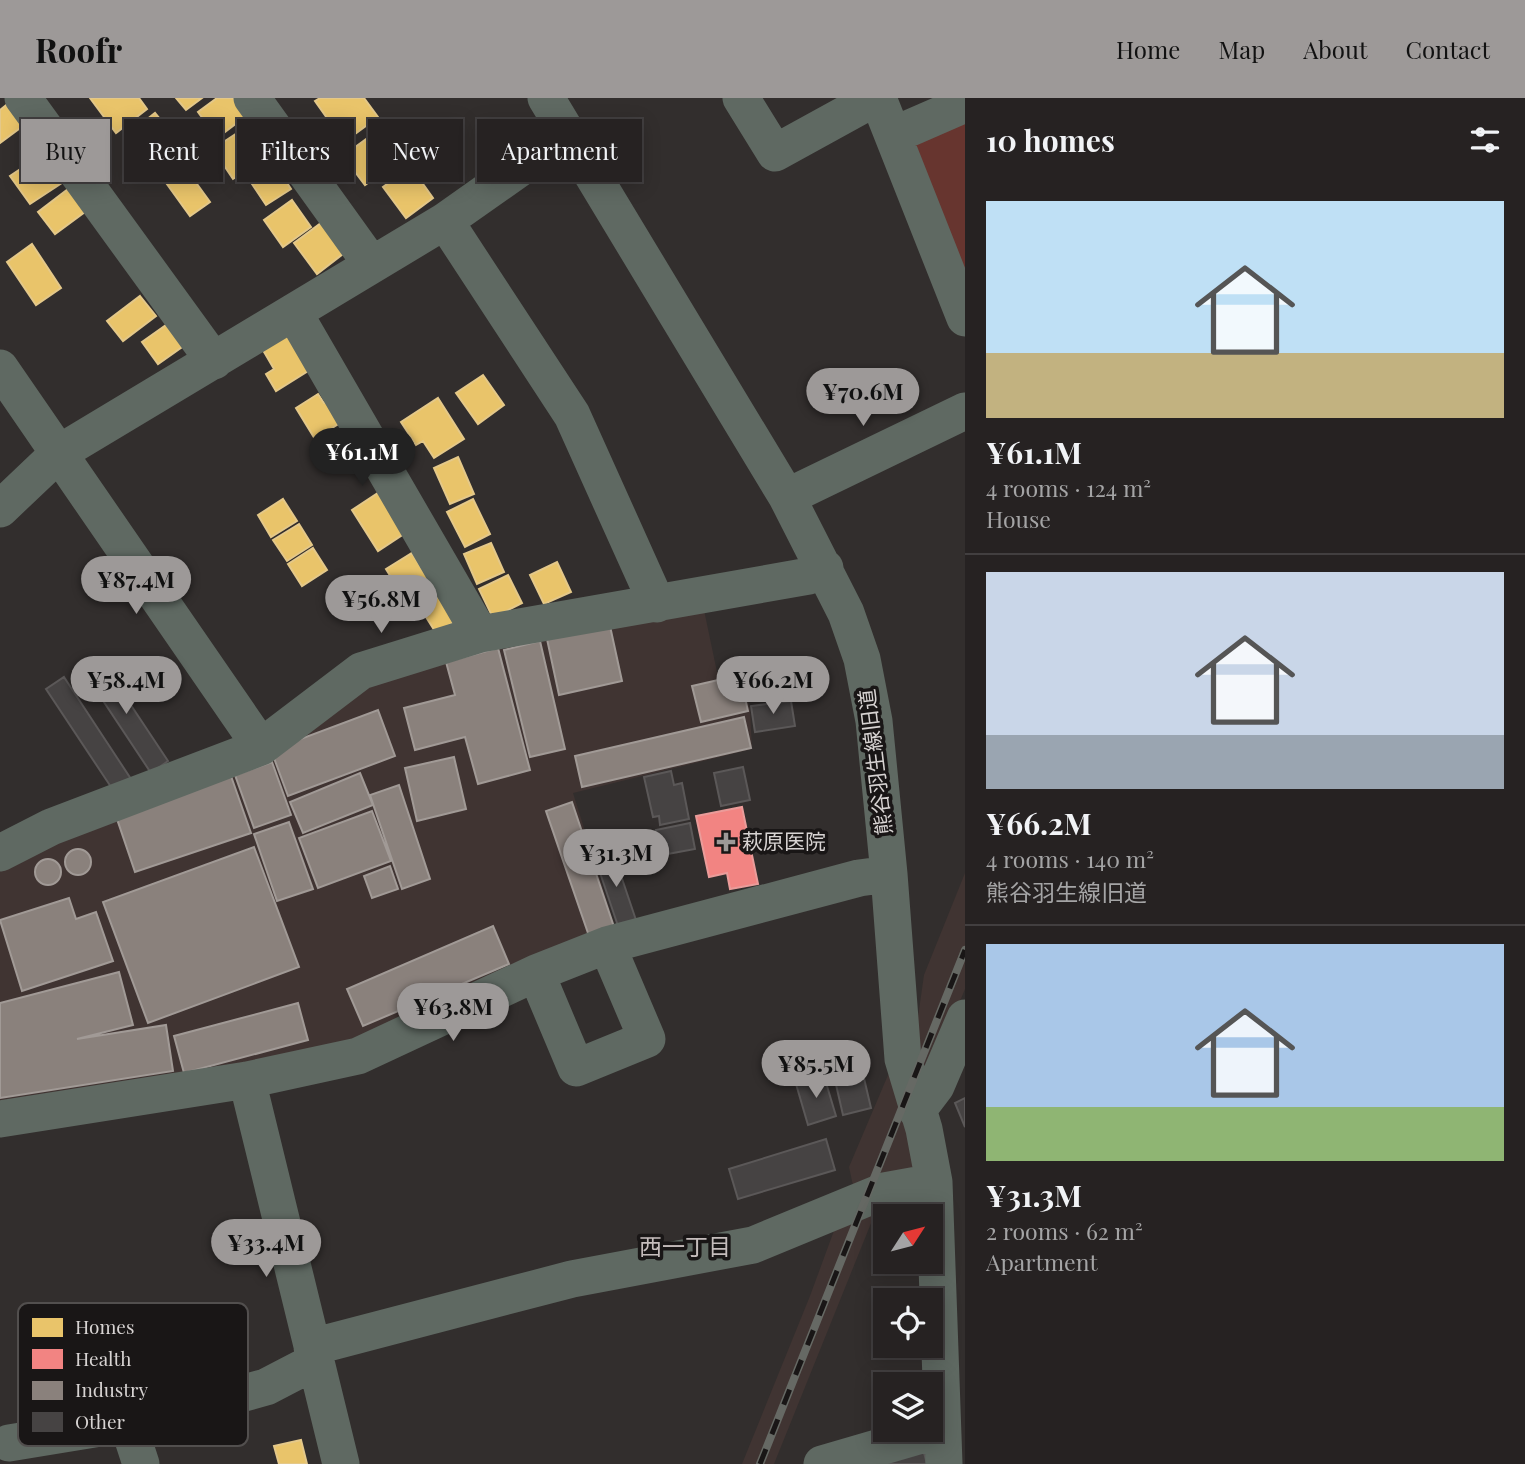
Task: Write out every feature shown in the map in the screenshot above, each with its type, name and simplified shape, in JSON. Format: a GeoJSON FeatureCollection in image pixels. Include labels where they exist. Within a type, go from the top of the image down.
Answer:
{"type":"FeatureCollection","features":[{"type":"Feature","properties":{"kind":"street"},"geometry":{"type":"LineString","coordinates":[[23,98],[214,360]]}},
{"type":"Feature","properties":{"kind":"street"},"geometry":{"type":"LineString","coordinates":[[252,98],[372,265]]}},
{"type":"Feature","properties":{"kind":"street","name":"熊谷羽生線旧道"},"geometry":{"type":"LineString","coordinates":[[547,98],[558,119]]}},
{"type":"Feature","properties":{"kind":"street"},"geometry":{"type":"LineString","coordinates":[[740,98],[775,153],[877,98],[965,318]]}},
{"type":"Feature","properties":{"kind":"street"},"geometry":{"type":"LineString","coordinates":[[894,135],[965,104]]}},
{"type":"Feature","properties":{"kind":"street"},"geometry":{"type":"LineString","coordinates":[[0,509],[59,453],[445,221],[500,182]]}},
{"type":"Feature","properties":{"kind":"street","name":"熊谷羽生線旧道"},"geometry":{"type":"LineString","coordinates":[[596,182],[787,497],[846,613],[862,659],[874,721],[889,874],[901,1047],[929,1151],[952,1343],[943,1446]]}},
{"type":"Feature","properties":{"kind":"street"},"geometry":{"type":"LineString","coordinates":[[445,221],[572,415],[657,604]]}},
{"type":"Feature","properties":{"kind":"street"},"geometry":{"type":"LineString","coordinates":[[294,313],[481,634]]}},
{"type":"Feature","properties":{"kind":"street"},"geometry":{"type":"LineString","coordinates":[[0,368],[261,747]]}},
{"type":"Feature","properties":{"kind":"street"},"geometry":{"type":"LineString","coordinates":[[787,497],[965,411]]}},
{"type":"Feature","properties":{"kind":"street"},"geometry":{"type":"LineString","coordinates":[[0,853],[51,827],[261,747],[361,671],[481,634],[809,576],[825,568]]}},
{"type":"Feature","properties":{"kind":"street"},"geometry":{"type":"LineString","coordinates":[[0,1119],[247,1080],[358,1056],[536,972],[607,945],[859,878],[889,874]]}},
{"type":"Feature","properties":{"kind":"street"},"geometry":{"type":"LineString","coordinates":[[536,972],[576,1068],[647,1040],[607,945]]}},
{"type":"Feature","properties":{"kind":"street"},"geometry":{"type":"LineString","coordinates":[[917,1111],[936,1086],[965,1018]]}},
{"type":"Feature","properties":{"kind":"street"},"geometry":{"type":"LineString","coordinates":[[247,1080],[341,1464]]}},
{"type":"Feature","properties":{"kind":"street"},"geometry":{"type":"LineString","coordinates":[[248,1392],[266,1387],[314,1354],[572,1279],[753,1245],[884,1191],[934,1182]]}},
{"type":"Feature","properties":{"kind":"street"},"geometry":{"type":"LineString","coordinates":[[135,1446],[141,1464]]}},
{"type":"Feature","properties":{"kind":"street"},"geometry":{"type":"LineString","coordinates":[[822,1464],[943,1446]]}},
{"type":"Feature","properties":{"kind":"shaded area"},"geometry":{"type":"Polygon","coordinates":[[[965,114],[965,294],[906,141],[965,114]]]}},
{"type":"Feature","properties":{"kind":"shaded area"},"geometry":{"type":"Polygon","coordinates":[[[704,610],[717,672],[741,667],[750,710],[752,749],[573,793],[616,930],[359,1040],[182,1080],[0,1106],[0,858],[365,676],[482,639],[704,610]]]}},
{"type":"Feature","properties":{"kind":"shaded area"},"geometry":{"type":"Polygon","coordinates":[[[965,873],[965,989],[924,1083],[915,1038],[924,975],[965,873]]]}},
{"type":"Feature","properties":{"kind":"shaded area"},"geometry":{"type":"Polygon","coordinates":[[[891,1068],[917,1170],[854,1190],[849,1167],[891,1068]]]}},
{"type":"Feature","properties":{"kind":"shaded area"},"geometry":{"type":"Polygon","coordinates":[[[882,1196],[879,1204],[873,1204],[873,1218],[774,1464],[742,1464],[810,1296],[839,1217],[882,1196]]]}},
{"type":"Feature","properties":{"kind":"building: Homes"},"geometry":{"type":"Polygon","coordinates":[[[15,98],[30,119],[21,119],[21,127],[0,143],[0,110],[15,98]]]}},
{"type":"Feature","properties":{"kind":"building: Homes"},"geometry":{"type":"Polygon","coordinates":[[[90,98],[139,98],[147,109],[134,119],[124,119],[124,127],[116,133],[110,125],[110,119],[106,119],[90,98]]]}},
{"type":"Feature","properties":{"kind":"building: Homes"},"geometry":{"type":"Polygon","coordinates":[[[176,98],[202,98],[186,110],[176,98]]]}},
{"type":"Feature","properties":{"kind":"building: Homes"},"geometry":{"type":"Polygon","coordinates":[[[217,98],[233,98],[246,116],[237,119],[237,123],[223,133],[223,119],[203,119],[198,112],[217,98]]]}},
{"type":"Feature","properties":{"kind":"building: Homes"},"geometry":{"type":"Polygon","coordinates":[[[320,98],[364,98],[378,117],[368,119],[368,124],[354,135],[354,119],[328,119],[315,101],[320,98]]]}},
{"type":"Feature","properties":{"kind":"building: Homes"},"geometry":{"type":"Polygon","coordinates":[[[155,113],[160,119],[147,119],[155,113]]]}},
{"type":"Feature","properties":{"kind":"building: Homes"},"geometry":{"type":"Polygon","coordinates":[[[237,133],[237,176],[233,179],[223,164],[223,142],[237,133]]]}},
{"type":"Feature","properties":{"kind":"building: Homes"},"geometry":{"type":"Polygon","coordinates":[[[368,138],[369,182],[365,185],[354,170],[354,148],[368,138]]]}},
{"type":"Feature","properties":{"kind":"building: Homes"},"geometry":{"type":"Polygon","coordinates":[[[21,169],[21,182],[63,182],[30,204],[10,176],[21,169]]]}},
{"type":"Feature","properties":{"kind":"building: Homes"},"geometry":{"type":"Polygon","coordinates":[[[165,182],[196,182],[210,202],[190,216],[165,182]]]}},
{"type":"Feature","properties":{"kind":"building: Homes"},"geometry":{"type":"Polygon","coordinates":[[[251,182],[286,182],[291,189],[266,205],[251,182]]]}},
{"type":"Feature","properties":{"kind":"building: Homes"},"geometry":{"type":"Polygon","coordinates":[[[390,182],[422,182],[433,198],[406,218],[383,187],[390,182]]]}},
{"type":"Feature","properties":{"kind":"building: Homes"},"geometry":{"type":"Polygon","coordinates":[[[76,183],[93,206],[55,234],[38,212],[76,183]]]}},
{"type":"Feature","properties":{"kind":"building: Homes"},"geometry":{"type":"Polygon","coordinates":[[[292,200],[311,227],[283,247],[264,220],[292,200]]]}},
{"type":"Feature","properties":{"kind":"building: Homes"},"geometry":{"type":"Polygon","coordinates":[[[321,223],[343,254],[317,274],[294,243],[321,223]]]}},
{"type":"Feature","properties":{"kind":"building: Homes"},"geometry":{"type":"Polygon","coordinates":[[[32,244],[61,288],[36,305],[7,262],[32,244]]]}},
{"type":"Feature","properties":{"kind":"building: Homes"},"geometry":{"type":"Polygon","coordinates":[[[140,296],[156,316],[123,341],[107,321],[140,296]]]}},
{"type":"Feature","properties":{"kind":"building: Homes"},"geometry":{"type":"Polygon","coordinates":[[[169,323],[185,345],[158,364],[142,342],[169,323]]]}},
{"type":"Feature","properties":{"kind":"building: Homes"},"geometry":{"type":"Polygon","coordinates":[[[291,333],[313,368],[276,391],[266,374],[274,369],[263,350],[291,333]]]}},
{"type":"Feature","properties":{"kind":"building: Homes"},"geometry":{"type":"Polygon","coordinates":[[[483,375],[504,405],[478,424],[456,393],[483,375]]]}},
{"type":"Feature","properties":{"kind":"building: Homes"},"geometry":{"type":"Polygon","coordinates":[[[318,394],[324,403],[330,400],[343,421],[315,439],[296,408],[318,394]]]}},
{"type":"Feature","properties":{"kind":"building: Homes"},"geometry":{"type":"Polygon","coordinates":[[[438,398],[464,439],[434,458],[423,441],[416,445],[401,422],[438,398]]]}},
{"type":"Feature","properties":{"kind":"building: Homes"},"geometry":{"type":"Polygon","coordinates":[[[458,457],[474,494],[450,504],[434,468],[458,457]]]}},
{"type":"Feature","properties":{"kind":"building: Homes"},"geometry":{"type":"Polygon","coordinates":[[[381,491],[407,532],[378,551],[352,510],[381,491]]]}},
{"type":"Feature","properties":{"kind":"building: Homes"},"geometry":{"type":"Polygon","coordinates":[[[283,499],[297,521],[271,537],[258,515],[283,499]]]}},
{"type":"Feature","properties":{"kind":"building: Homes"},"geometry":{"type":"Polygon","coordinates":[[[473,499],[490,534],[465,547],[447,512],[473,499]]]}},
{"type":"Feature","properties":{"kind":"building: Homes"},"geometry":{"type":"Polygon","coordinates":[[[299,524],[312,545],[287,561],[273,540],[299,524]]]}},
{"type":"Feature","properties":{"kind":"building: Homes"},"geometry":{"type":"Polygon","coordinates":[[[491,543],[504,572],[477,584],[464,554],[491,543]]]}},
{"type":"Feature","properties":{"kind":"building: Homes"},"geometry":{"type":"Polygon","coordinates":[[[313,548],[327,570],[302,586],[288,564],[313,548]]]}},
{"type":"Feature","properties":{"kind":"building: Homes"},"geometry":{"type":"Polygon","coordinates":[[[412,553],[428,579],[402,595],[386,569],[412,553]]]}},
{"type":"Feature","properties":{"kind":"building: Homes"},"geometry":{"type":"Polygon","coordinates":[[[557,562],[571,592],[544,604],[530,575],[557,562]]]}},
{"type":"Feature","properties":{"kind":"building: Homes"},"geometry":{"type":"Polygon","coordinates":[[[508,575],[522,603],[493,618],[479,589],[508,575]]]}},
{"type":"Feature","properties":{"kind":"building: Homes"},"geometry":{"type":"Polygon","coordinates":[[[444,594],[459,619],[436,633],[421,609],[444,594]]]}},
{"type":"Feature","properties":{"kind":"building: Homes"},"geometry":{"type":"Polygon","coordinates":[[[301,1440],[307,1464],[279,1464],[274,1446],[301,1440]]]}},
{"type":"Feature","properties":{"kind":"building: Health"},"geometry":{"type":"Polygon","coordinates":[[[742,807],[758,884],[730,889],[727,873],[709,877],[696,816],[742,807]]]}},
{"type":"Feature","properties":{"kind":"building: Industry"},"geometry":{"type":"Polygon","coordinates":[[[610,626],[622,681],[559,695],[547,639],[610,626]]]}},
{"type":"Feature","properties":{"kind":"building: Industry"},"geometry":{"type":"Polygon","coordinates":[[[540,641],[565,749],[530,757],[504,650],[540,641]]]}},
{"type":"Feature","properties":{"kind":"building: Industry"},"geometry":{"type":"Polygon","coordinates":[[[498,648],[530,770],[478,784],[465,737],[415,750],[404,708],[455,695],[446,662],[498,648]]]}},
{"type":"Feature","properties":{"kind":"building: Industry"},"geometry":{"type":"Polygon","coordinates":[[[740,675],[748,711],[701,722],[692,686],[740,675]]]}},
{"type":"Feature","properties":{"kind":"building: Industry"},"geometry":{"type":"Polygon","coordinates":[[[378,710],[395,756],[288,796],[271,750],[378,710]]]}},
{"type":"Feature","properties":{"kind":"building: Industry"},"geometry":{"type":"Polygon","coordinates":[[[744,717],[751,748],[582,787],[575,756],[744,717]]]}},
{"type":"Feature","properties":{"kind":"building: Industry"},"geometry":{"type":"Polygon","coordinates":[[[454,757],[466,809],[417,821],[405,768],[454,757]]]}},
{"type":"Feature","properties":{"kind":"building: Industry"},"geometry":{"type":"Polygon","coordinates":[[[272,762],[291,815],[254,828],[235,775],[272,762]]]}},
{"type":"Feature","properties":{"kind":"building: Industry"},"geometry":{"type":"Polygon","coordinates":[[[360,773],[373,805],[303,833],[290,802],[360,773]]]}},
{"type":"Feature","properties":{"kind":"building: Industry"},"geometry":{"type":"Polygon","coordinates":[[[231,776],[251,833],[135,872],[116,816],[231,776]]]}},
{"type":"Feature","properties":{"kind":"building: Industry"},"geometry":{"type":"Polygon","coordinates":[[[399,785],[430,879],[402,889],[370,795],[399,785]]]}},
{"type":"Feature","properties":{"kind":"building: Industry"},"geometry":{"type":"Polygon","coordinates":[[[572,802],[614,927],[589,936],[546,811],[572,802]]]}},
{"type":"Feature","properties":{"kind":"building: Industry"},"geometry":{"type":"Polygon","coordinates":[[[372,811],[391,861],[318,888],[299,838],[372,811]]]}},
{"type":"Feature","properties":{"kind":"building: Industry"},"geometry":{"type":"Polygon","coordinates":[[[289,822],[313,889],[277,901],[254,834],[289,822]]]}},
{"type":"Feature","properties":{"kind":"building: Industry"},"geometry":{"type":"Polygon","coordinates":[[[254,847],[299,967],[148,1023],[103,902],[254,847]]]}},
{"type":"Feature","properties":{"kind":"building: Industry"},"geometry":{"type":"Polygon","coordinates":[[[78,849],[87,853],[91,862],[87,871],[78,875],[69,871],[65,862],[69,853],[78,849]]]}},
{"type":"Feature","properties":{"kind":"building: Industry"},"geometry":{"type":"Polygon","coordinates":[[[48,859],[57,863],[61,872],[57,881],[48,885],[39,881],[35,872],[39,863],[48,859]]]}},
{"type":"Feature","properties":{"kind":"building: Industry"},"geometry":{"type":"Polygon","coordinates":[[[390,866],[398,889],[372,898],[364,876],[390,866]]]}},
{"type":"Feature","properties":{"kind":"building: Industry"},"geometry":{"type":"Polygon","coordinates":[[[69,898],[76,919],[96,912],[113,961],[22,991],[0,920],[69,898]]]}},
{"type":"Feature","properties":{"kind":"building: Industry"},"geometry":{"type":"Polygon","coordinates":[[[493,926],[509,964],[363,1026],[347,989],[493,926]]]}},
{"type":"Feature","properties":{"kind":"building: Industry"},"geometry":{"type":"Polygon","coordinates":[[[119,972],[133,1025],[77,1039],[166,1025],[173,1071],[0,1098],[0,1003],[119,972]]]}},
{"type":"Feature","properties":{"kind":"building: Industry"},"geometry":{"type":"Polygon","coordinates":[[[298,1003],[308,1040],[184,1073],[174,1036],[298,1003]]]}},
{"type":"Feature","properties":{"kind":"building: Other"},"geometry":{"type":"Polygon","coordinates":[[[101,660],[168,761],[151,773],[84,672],[101,660]]]}},
{"type":"Feature","properties":{"kind":"building: Other"},"geometry":{"type":"Polygon","coordinates":[[[64,677],[131,779],[113,790],[46,689],[64,677]]]}},
{"type":"Feature","properties":{"kind":"building: Other"},"geometry":{"type":"Polygon","coordinates":[[[791,701],[795,726],[755,732],[751,706],[791,701]]]}},
{"type":"Feature","properties":{"kind":"building: Other"},"geometry":{"type":"Polygon","coordinates":[[[743,767],[750,800],[721,806],[714,773],[743,767]]]}},
{"type":"Feature","properties":{"kind":"building: Other"},"geometry":{"type":"Polygon","coordinates":[[[671,771],[674,785],[682,783],[689,819],[660,825],[659,816],[653,817],[644,777],[671,771]]]}},
{"type":"Feature","properties":{"kind":"building: Other"},"geometry":{"type":"Polygon","coordinates":[[[690,823],[695,849],[662,855],[656,830],[690,823]]]}},
{"type":"Feature","properties":{"kind":"building: Other"},"geometry":{"type":"Polygon","coordinates":[[[613,852],[636,920],[618,926],[595,858],[613,852]]]}},
{"type":"Feature","properties":{"kind":"building: Other"},"geometry":{"type":"Polygon","coordinates":[[[859,1057],[871,1108],[843,1115],[831,1063],[859,1057]]]}},
{"type":"Feature","properties":{"kind":"building: Other"},"geometry":{"type":"Polygon","coordinates":[[[824,1076],[836,1116],[808,1125],[796,1084],[824,1076]]]}},
{"type":"Feature","properties":{"kind":"building: Other"},"geometry":{"type":"Polygon","coordinates":[[[965,1098],[965,1127],[955,1103],[965,1098]]]}},
{"type":"Feature","properties":{"kind":"building: Other"},"geometry":{"type":"Polygon","coordinates":[[[826,1139],[835,1170],[738,1199],[729,1169],[826,1139]]]}},
{"type":"Feature","properties":{"kind":"building: Other"},"geometry":{"type":"Polygon","coordinates":[[[919,1442],[921,1442],[927,1464],[884,1464],[919,1442]]]}},
{"type":"Feature","properties":{"kind":"railway"},"geometry":{"type":"LineString","coordinates":[[760,1464],[965,950]]}},
{"type":"Feature","properties":{"kind":"place","name":"萩原医院"},"geometry":{"type":"Point","coordinates":[726,842]}},
{"type":"Feature","properties":{"kind":"district","name":"西一丁目"},"geometry":{"type":"Point","coordinates":[685,1247]}}]}
